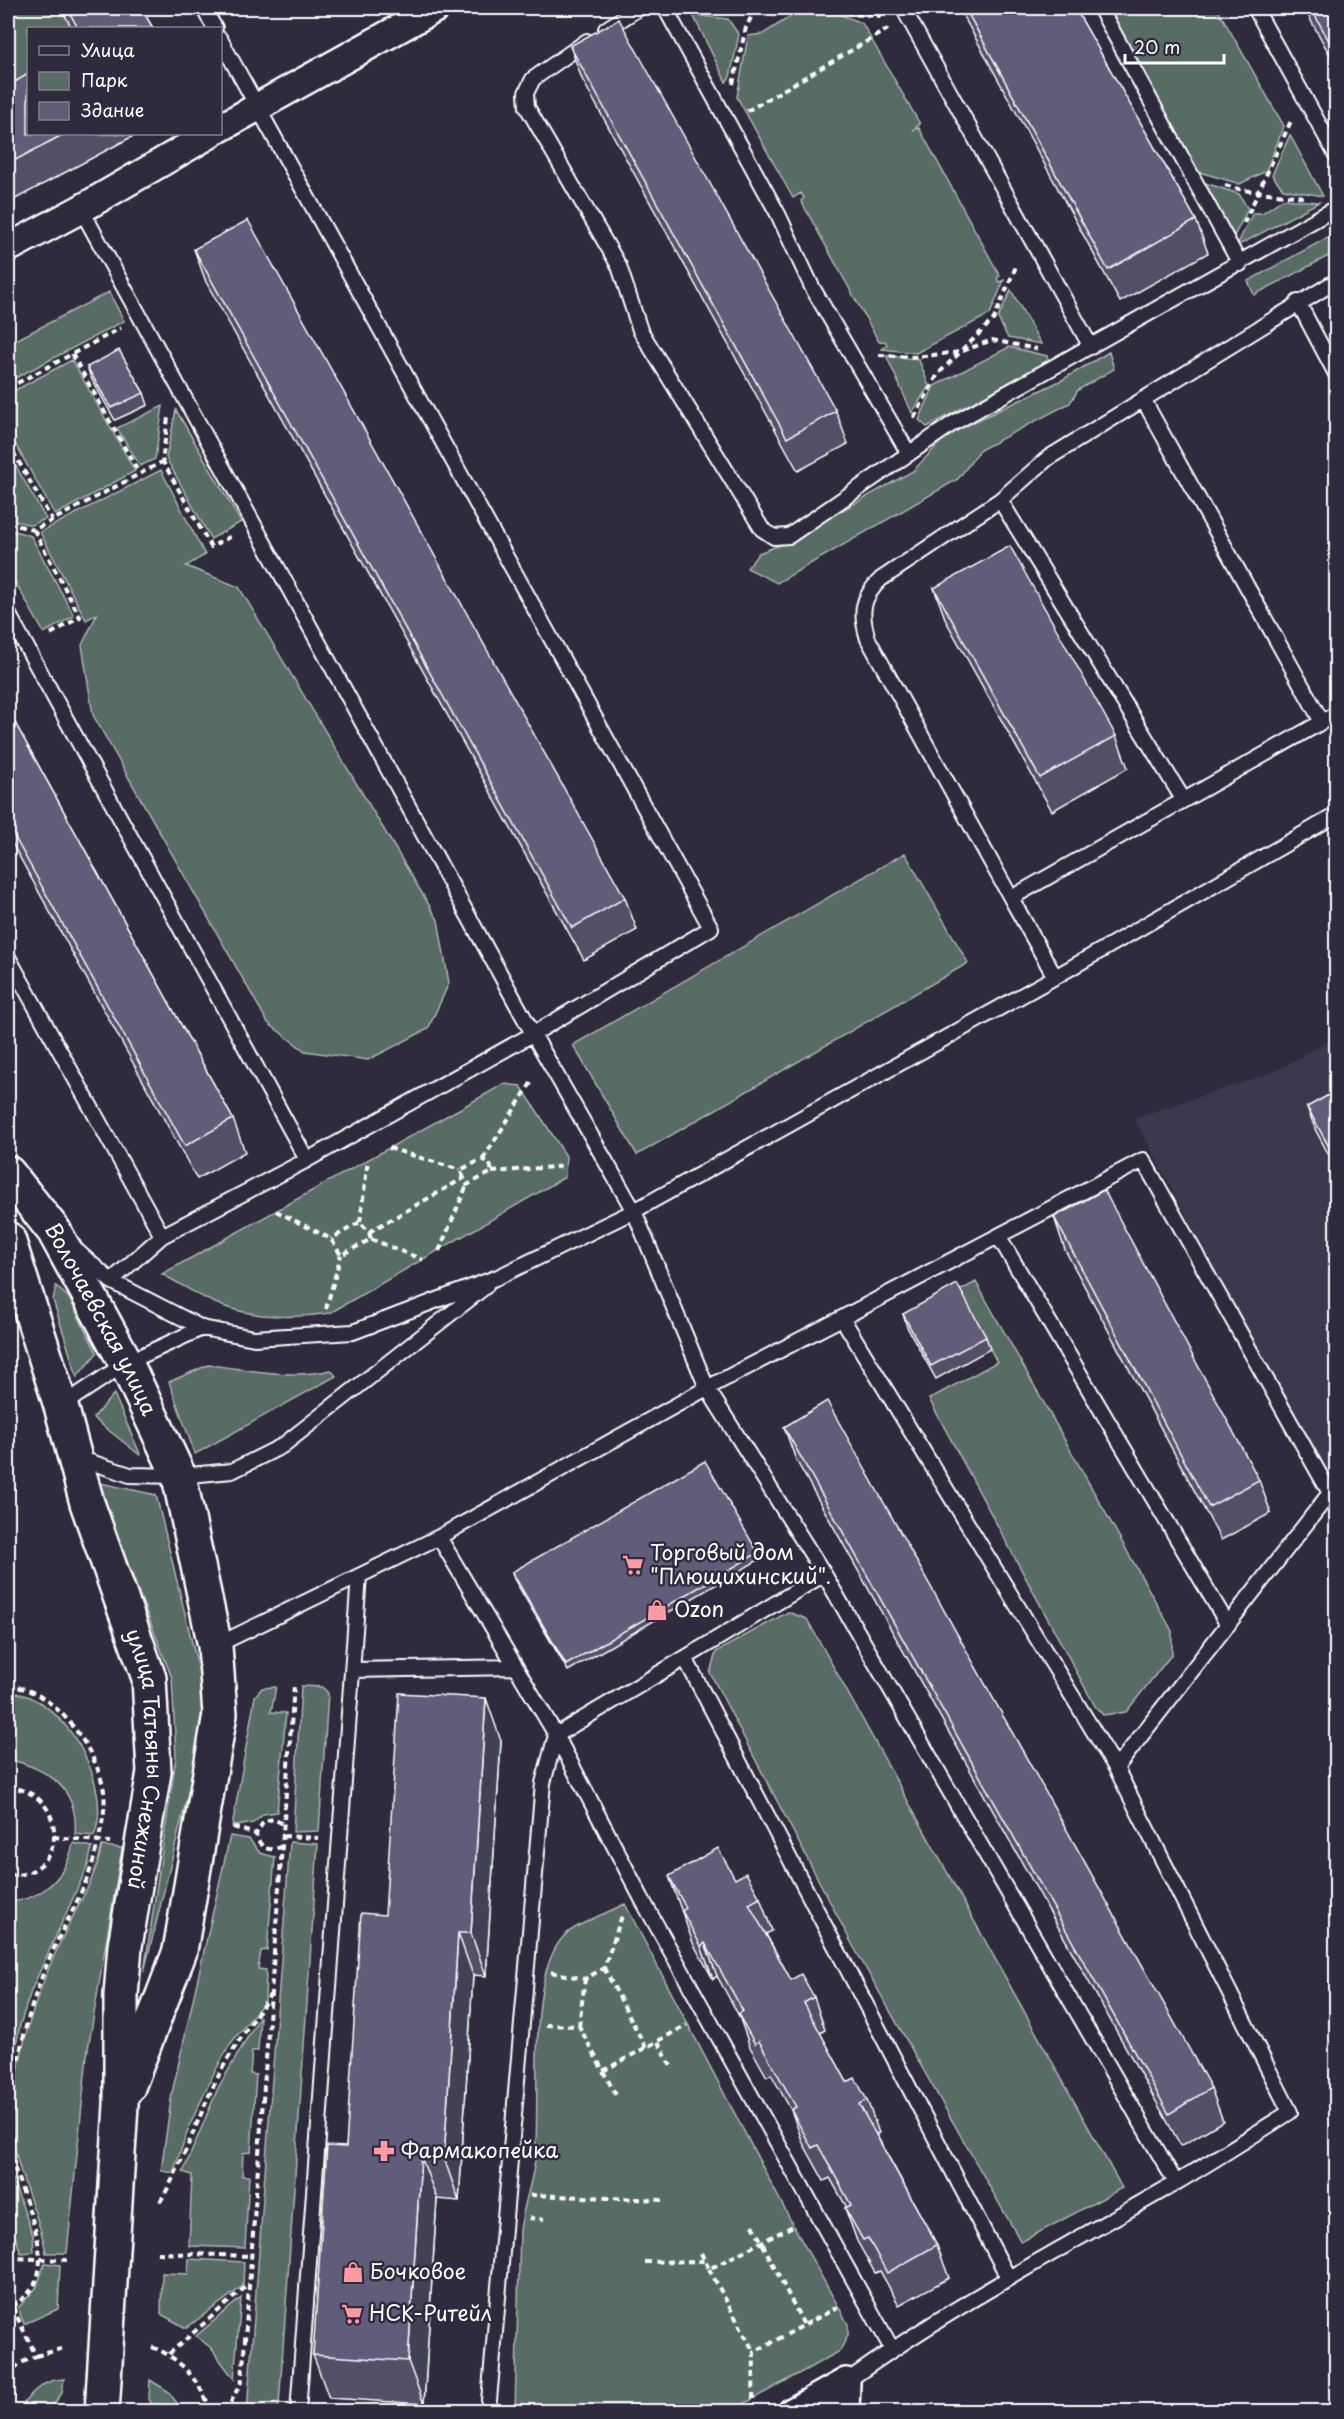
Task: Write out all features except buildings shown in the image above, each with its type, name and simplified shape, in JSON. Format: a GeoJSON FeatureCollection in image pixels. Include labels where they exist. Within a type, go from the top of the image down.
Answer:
{"type":"FeatureCollection","features":[{"type":"Feature","properties":{"kind":"street"},"geometry":{"type":"LineString","coordinates":[[222,127],[436,8]]}},
{"type":"Feature","properties":{"kind":"street"},"geometry":{"type":"LineString","coordinates":[[8,248],[81,209],[208,135]]}},
{"type":"Feature","properties":{"kind":"street","name":"Волочаевская улица"},"geometry":{"type":"LineString","coordinates":[[8,1173],[54,1231],[126,1363],[179,1476]]}},
{"type":"Feature","properties":{"kind":"street","name":"Волочаевская улица"},"geometry":{"type":"LineString","coordinates":[[8,1239],[61,1406],[73,1456]]}},
{"type":"Feature","properties":{"kind":"street","name":"улица Татьяны Снежиной"},"geometry":{"type":"LineString","coordinates":[[73,1456],[149,1678],[154,1772],[125,1946],[121,1995],[121,2105],[102,2412]]}},
{"type":"Feature","properties":{"kind":"street","name":"улица Татьяны Снежиной"},"geometry":{"type":"LineString","coordinates":[[121,2105],[180,1951],[220,1714],[215,1646],[179,1476]]}},
{"type":"Feature","properties":{"kind":"street"},"geometry":{"type":"LineString","coordinates":[[792,2412],[846,2382]]}},
{"type":"Feature","properties":{"kind":"street"},"geometry":{"type":"LineString","coordinates":[[845,2412],[846,2382]]}},
{"type":"Feature","properties":{"kind":"lane"},"geometry":{"type":"LineString","coordinates":[[203,8],[214,27]]}},
{"type":"Feature","properties":{"kind":"lane"},"geometry":{"type":"LineString","coordinates":[[639,8],[539,74],[529,84],[526,93],[530,111],[619,266],[640,330],[768,534],[774,537],[789,536],[952,424],[1336,208]]}},
{"type":"Feature","properties":{"kind":"lane"},"geometry":{"type":"LineString","coordinates":[[665,8],[778,214],[812,287],[909,454]]}},
{"type":"Feature","properties":{"kind":"lane"},"geometry":{"type":"LineString","coordinates":[[1100,8],[1240,264]]}},
{"type":"Feature","properties":{"kind":"lane"},"geometry":{"type":"LineString","coordinates":[[1255,8],[1336,155]]}},
{"type":"Feature","properties":{"kind":"lane"},"geometry":{"type":"LineString","coordinates":[[906,13],[1091,347]]}},
{"type":"Feature","properties":{"kind":"lane"},"geometry":{"type":"LineString","coordinates":[[111,1281],[162,1236],[307,1160],[533,1034],[711,928],[222,42]]}},
{"type":"Feature","properties":{"kind":"lane"},"geometry":{"type":"LineString","coordinates":[[81,209],[533,1034],[634,1210],[707,1388],[824,1574],[1176,2183]]}},
{"type":"Feature","properties":{"kind":"lane"},"geometry":{"type":"LineString","coordinates":[[1055,977],[868,639],[863,617],[866,595],[881,579],[1000,500],[1047,458],[1298,302],[1336,281]]}},
{"type":"Feature","properties":{"kind":"lane"},"geometry":{"type":"LineString","coordinates":[[1298,302],[1336,374]]}},
{"type":"Feature","properties":{"kind":"lane"},"geometry":{"type":"LineString","coordinates":[[1143,399],[1322,722]]}},
{"type":"Feature","properties":{"kind":"lane"},"geometry":{"type":"LineString","coordinates":[[1000,500],[1183,800]]}},
{"type":"Feature","properties":{"kind":"lane"},"geometry":{"type":"LineString","coordinates":[[8,613],[307,1160]]}},
{"type":"Feature","properties":{"kind":"lane"},"geometry":{"type":"LineString","coordinates":[[1011,898],[1336,714]]}},
{"type":"Feature","properties":{"kind":"lane"},"geometry":{"type":"LineString","coordinates":[[54,1231],[111,1281],[202,1328],[254,1338],[353,1332],[498,1277],[634,1210],[1055,977],[1336,815]]}},
{"type":"Feature","properties":{"kind":"lane"},"geometry":{"type":"LineString","coordinates":[[8,957],[162,1236]]}},
{"type":"Feature","properties":{"kind":"lane"},"geometry":{"type":"LineString","coordinates":[[215,1646],[439,1537],[707,1388],[1143,1160],[1330,1492],[1116,1768]]}},
{"type":"Feature","properties":{"kind":"lane"},"geometry":{"type":"LineString","coordinates":[[999,1237],[1228,1625]]}},
{"type":"Feature","properties":{"kind":"lane"},"geometry":{"type":"LineString","coordinates":[[73,1456],[130,1475],[179,1476],[232,1471],[282,1446],[498,1277]]}},
{"type":"Feature","properties":{"kind":"lane"},"geometry":{"type":"LineString","coordinates":[[842,1318],[1116,1768],[1290,2112],[1176,2183],[1008,2277],[892,2349],[846,2382]]}},
{"type":"Feature","properties":{"kind":"lane"},"geometry":{"type":"LineString","coordinates":[[61,1406],[126,1363],[202,1328]]}},
{"type":"Feature","properties":{"kind":"lane"},"geometry":{"type":"LineString","coordinates":[[439,1537],[556,1735],[649,1911],[892,2349]]}},
{"type":"Feature","properties":{"kind":"lane"},"geometry":{"type":"LineString","coordinates":[[488,2412],[543,1783],[556,1735],[824,1574]]}},
{"type":"Feature","properties":{"kind":"lane"},"geometry":{"type":"LineString","coordinates":[[298,2412],[359,1576]]}},
{"type":"Feature","properties":{"kind":"lane"},"geometry":{"type":"LineString","coordinates":[[685,1658],[1008,2277]]}},
{"type":"Feature","properties":{"kind":"lane"},"geometry":{"type":"LineString","coordinates":[[352,1670],[516,1666]]}},
{"type":"Feature","properties":{"kind":"path"},"geometry":{"type":"LineString","coordinates":[[691,8],[753,14],[766,8]]}},
{"type":"Feature","properties":{"kind":"path"},"geometry":{"type":"LineString","coordinates":[[836,8],[852,14],[906,13]]}},
{"type":"Feature","properties":{"kind":"path"},"geometry":{"type":"LineString","coordinates":[[728,122],[906,13]]}},
{"type":"Feature","properties":{"kind":"path"},"geometry":{"type":"LineString","coordinates":[[720,108],[733,85],[746,27],[753,14]]}},
{"type":"Feature","properties":{"kind":"path"},"geometry":{"type":"LineString","coordinates":[[1231,248],[1269,173],[1303,94]]}},
{"type":"Feature","properties":{"kind":"path"},"geometry":{"type":"LineString","coordinates":[[1192,176],[1242,190],[1309,198]]}},
{"type":"Feature","properties":{"kind":"path"},"geometry":{"type":"LineString","coordinates":[[899,437],[918,414],[938,374],[994,319],[1029,235]]}},
{"type":"Feature","properties":{"kind":"path"},"geometry":{"type":"LineString","coordinates":[[8,388],[140,317]]}},
{"type":"Feature","properties":{"kind":"path"},"geometry":{"type":"LineString","coordinates":[[850,353],[915,357],[960,352],[992,340],[1063,351],[1091,347]]}},
{"type":"Feature","properties":{"kind":"path"},"geometry":{"type":"LineString","coordinates":[[72,354],[139,473]]}},
{"type":"Feature","properties":{"kind":"path"},"geometry":{"type":"LineString","coordinates":[[178,386],[169,410],[162,459],[211,547],[253,524]]}},
{"type":"Feature","properties":{"kind":"path"},"geometry":{"type":"LineString","coordinates":[[8,442],[52,520]]}},
{"type":"Feature","properties":{"kind":"path"},"geometry":{"type":"LineString","coordinates":[[8,524],[34,530],[162,459]]}},
{"type":"Feature","properties":{"kind":"path"},"geometry":{"type":"LineString","coordinates":[[27,648],[80,617],[34,530]]}},
{"type":"Feature","properties":{"kind":"path"},"geometry":{"type":"LineString","coordinates":[[389,1148],[460,1170],[483,1159],[531,1083]]}},
{"type":"Feature","properties":{"kind":"path"},"geometry":{"type":"LineString","coordinates":[[483,1159],[490,1164],[492,1172]]}},
{"type":"Feature","properties":{"kind":"path"},"geometry":{"type":"LineString","coordinates":[[368,1160],[360,1222],[369,1232],[371,1239]]}},
{"type":"Feature","properties":{"kind":"path"},"geometry":{"type":"LineString","coordinates":[[439,1251],[467,1185],[492,1172],[566,1166]]}},
{"type":"Feature","properties":{"kind":"path"},"geometry":{"type":"LineString","coordinates":[[460,1170],[467,1185]]}},
{"type":"Feature","properties":{"kind":"path"},"geometry":{"type":"LineString","coordinates":[[369,1232],[464,1178]]}},
{"type":"Feature","properties":{"kind":"path"},"geometry":{"type":"LineString","coordinates":[[276,1211],[332,1239],[341,1255],[325,1314]]}},
{"type":"Feature","properties":{"kind":"path"},"geometry":{"type":"LineString","coordinates":[[332,1239],[360,1222]]}},
{"type":"Feature","properties":{"kind":"path"},"geometry":{"type":"LineString","coordinates":[[341,1255],[371,1239]]}},
{"type":"Feature","properties":{"kind":"path"},"geometry":{"type":"LineString","coordinates":[[371,1239],[423,1260]]}},
{"type":"Feature","properties":{"kind":"path"},"geometry":{"type":"LineString","coordinates":[[8,1686],[16,1686],[44,1699],[70,1724],[91,1751],[104,1794],[105,1810],[86,1885],[54,1946],[33,1999],[15,2077],[9,2142],[18,2183],[37,2231],[40,2258],[33,2286],[20,2301],[11,2306]]}},
{"type":"Feature","properties":{"kind":"path"},"geometry":{"type":"LineString","coordinates":[[226,2412],[242,2380],[294,1686]]}},
{"type":"Feature","properties":{"kind":"path"},"geometry":{"type":"LineString","coordinates":[[8,1787],[32,1793],[43,1802],[51,1814],[54,1837],[49,1854],[40,1864],[28,1872],[8,1875]]}},
{"type":"Feature","properties":{"kind":"path"},"geometry":{"type":"LineString","coordinates":[[282,1846],[266,1849],[259,1844],[256,1834],[260,1825],[269,1819],[284,1824]]}},
{"type":"Feature","properties":{"kind":"path"},"geometry":{"type":"LineString","coordinates":[[232,1827],[256,1834]]}},
{"type":"Feature","properties":{"kind":"path"},"geometry":{"type":"LineString","coordinates":[[283,1836],[318,1838]]}},
{"type":"Feature","properties":{"kind":"path"},"geometry":{"type":"LineString","coordinates":[[54,1837],[98,1841]]}},
{"type":"Feature","properties":{"kind":"path"},"geometry":{"type":"LineString","coordinates":[[547,1971],[585,1979],[604,1968],[626,1904]]}},
{"type":"Feature","properties":{"kind":"path"},"geometry":{"type":"LineString","coordinates":[[604,1968],[646,2048]]}},
{"type":"Feature","properties":{"kind":"path"},"geometry":{"type":"LineString","coordinates":[[585,1979],[579,2026],[617,2097]]}},
{"type":"Feature","properties":{"kind":"path"},"geometry":{"type":"LineString","coordinates":[[159,2202],[177,2174],[216,2081],[232,2050],[271,1994]]}},
{"type":"Feature","properties":{"kind":"path"},"geometry":{"type":"LineString","coordinates":[[539,2025],[579,2026]]}},
{"type":"Feature","properties":{"kind":"path"},"geometry":{"type":"LineString","coordinates":[[603,2071],[688,2025]]}},
{"type":"Feature","properties":{"kind":"path"},"geometry":{"type":"LineString","coordinates":[[658,2042],[672,2068]]}},
{"type":"Feature","properties":{"kind":"path"},"geometry":{"type":"LineString","coordinates":[[526,2194],[663,2200]]}},
{"type":"Feature","properties":{"kind":"path"},"geometry":{"type":"LineString","coordinates":[[522,2217],[544,2219]]}},
{"type":"Feature","properties":{"kind":"path"},"geometry":{"type":"LineString","coordinates":[[753,2225],[804,2325]]}},
{"type":"Feature","properties":{"kind":"path"},"geometry":{"type":"LineString","coordinates":[[709,2269],[794,2226]]}},
{"type":"Feature","properties":{"kind":"path"},"geometry":{"type":"LineString","coordinates":[[8,2247],[8,2260],[40,2258],[67,2260]]}},
{"type":"Feature","properties":{"kind":"path"},"geometry":{"type":"LineString","coordinates":[[157,2253],[251,2256]]}},
{"type":"Feature","properties":{"kind":"path"},"geometry":{"type":"LineString","coordinates":[[701,2253],[754,2352],[753,2399]]}},
{"type":"Feature","properties":{"kind":"path"},"geometry":{"type":"LineString","coordinates":[[645,2262],[705,2261]]}},
{"type":"Feature","properties":{"kind":"path"},"geometry":{"type":"LineString","coordinates":[[169,2354],[249,2284]]}},
{"type":"Feature","properties":{"kind":"path"},"geometry":{"type":"LineString","coordinates":[[8,2298],[36,2356]]}},
{"type":"Feature","properties":{"kind":"path"},"geometry":{"type":"LineString","coordinates":[[754,2352],[837,2307]]}},
{"type":"Feature","properties":{"kind":"path"},"geometry":{"type":"LineString","coordinates":[[152,2347],[169,2354],[193,2376],[212,2412]]}},
{"type":"Feature","properties":{"kind":"path"},"geometry":{"type":"LineString","coordinates":[[8,2375],[20,2364],[36,2356],[64,2348]]}},
{"type":"Feature","properties":{"kind":"shaded area"},"geometry":{"type":"Polygon","coordinates":[[[1336,1037],[1336,1494],[1134,1118],[1274,1072],[1336,1037]]]}},
{"type":"Feature","properties":{"kind":"green space"},"geometry":{"type":"Polygon","coordinates":[[[8,8],[61,8],[71,27],[27,27],[27,115],[8,125],[8,8]]]}},
{"type":"Feature","properties":{"kind":"green space"},"geometry":{"type":"Polygon","coordinates":[[[804,8],[824,8],[862,23],[920,124],[913,130],[919,128],[1000,276],[997,278],[999,282],[1004,280],[990,314],[916,353],[882,349],[887,345],[885,341],[879,342],[801,201],[804,198],[801,193],[793,198],[737,97],[748,36],[763,34],[804,8]]]}},
{"type":"Feature","properties":{"kind":"green space"},"geometry":{"type":"Polygon","coordinates":[[[1104,8],[1217,8],[1284,126],[1266,171],[1240,184],[1196,171],[1104,8]]]}},
{"type":"Feature","properties":{"kind":"green space"},"geometry":{"type":"Polygon","coordinates":[[[693,15],[728,19],[739,35],[730,77],[726,82],[693,15]]]}},
{"type":"Feature","properties":{"kind":"green space"},"geometry":{"type":"Polygon","coordinates":[[[1290,135],[1323,196],[1283,189],[1272,175],[1290,135]]]}},
{"type":"Feature","properties":{"kind":"green space"},"geometry":{"type":"Polygon","coordinates":[[[1199,181],[1239,194],[1248,209],[1234,236],[1199,181]]]}},
{"type":"Feature","properties":{"kind":"green space"},"geometry":{"type":"Polygon","coordinates":[[[1283,199],[1319,202],[1241,244],[1238,243],[1253,213],[1262,213],[1283,199]]]}},
{"type":"Feature","properties":{"kind":"green space"},"geometry":{"type":"Polygon","coordinates":[[[1336,233],[1336,252],[1254,295],[1248,281],[1336,233]]]}},
{"type":"Feature","properties":{"kind":"green space"},"geometry":{"type":"Polygon","coordinates":[[[1011,290],[1041,344],[1008,338],[998,318],[1011,290]]]}},
{"type":"Feature","properties":{"kind":"green space"},"geometry":{"type":"Polygon","coordinates":[[[109,292],[124,321],[8,382],[8,344],[109,292]]]}},
{"type":"Feature","properties":{"kind":"green space"},"geometry":{"type":"Polygon","coordinates":[[[1009,347],[1047,356],[1049,361],[927,427],[919,420],[934,386],[1009,347]]]}},
{"type":"Feature","properties":{"kind":"green space"},"geometry":{"type":"Polygon","coordinates":[[[1109,352],[1114,369],[1078,390],[1070,403],[980,450],[958,479],[777,583],[747,568],[759,553],[780,545],[913,471],[947,435],[1062,380],[1109,352]]]}},
{"type":"Feature","properties":{"kind":"green space"},"geometry":{"type":"Polygon","coordinates":[[[886,355],[919,360],[929,386],[912,413],[886,355]]]}},
{"type":"Feature","properties":{"kind":"green space"},"geometry":{"type":"Polygon","coordinates":[[[72,360],[135,471],[55,515],[8,431],[8,394],[72,360]]]}},
{"type":"Feature","properties":{"kind":"green space"},"geometry":{"type":"Polygon","coordinates":[[[163,406],[155,459],[140,466],[117,428],[163,406]]]}},
{"type":"Feature","properties":{"kind":"green space"},"geometry":{"type":"Polygon","coordinates":[[[176,410],[241,522],[211,539],[166,458],[176,410]]]}},
{"type":"Feature","properties":{"kind":"green space"},"geometry":{"type":"Polygon","coordinates":[[[8,452],[46,519],[31,525],[8,519],[8,452]]]}},
{"type":"Feature","properties":{"kind":"green space"},"geometry":{"type":"Polygon","coordinates":[[[161,470],[205,555],[186,566],[239,587],[438,920],[449,983],[428,1029],[368,1060],[305,1051],[268,1023],[93,715],[82,645],[97,614],[86,620],[40,532],[161,470]]]}},
{"type":"Feature","properties":{"kind":"green space"},"geometry":{"type":"Polygon","coordinates":[[[8,529],[31,536],[74,616],[44,633],[8,569],[8,529]]]}},
{"type":"Feature","properties":{"kind":"green space"},"geometry":{"type":"Polygon","coordinates":[[[905,853],[968,963],[637,1155],[573,1045],[905,853]]]}},
{"type":"Feature","properties":{"kind":"green space"},"geometry":{"type":"Polygon","coordinates":[[[504,1084],[521,1086],[566,1156],[565,1177],[330,1313],[272,1316],[243,1312],[208,1300],[162,1274],[504,1084]]]}},
{"type":"Feature","properties":{"kind":"green space"},"geometry":{"type":"Polygon","coordinates":[[[976,1282],[1172,1631],[1172,1654],[1126,1712],[1103,1715],[1095,1706],[929,1399],[997,1362],[959,1291],[976,1282]]]}},
{"type":"Feature","properties":{"kind":"green space"},"geometry":{"type":"Polygon","coordinates":[[[56,1286],[69,1298],[97,1353],[77,1377],[53,1300],[56,1286]]]}},
{"type":"Feature","properties":{"kind":"green space"},"geometry":{"type":"Polygon","coordinates":[[[208,1365],[285,1374],[331,1370],[336,1376],[195,1454],[169,1382],[208,1365]]]}},
{"type":"Feature","properties":{"kind":"green space"},"geometry":{"type":"Polygon","coordinates":[[[114,1394],[141,1456],[93,1418],[114,1394]]]}},
{"type":"Feature","properties":{"kind":"green space"},"geometry":{"type":"Polygon","coordinates":[[[96,1482],[156,1495],[198,1667],[202,1696],[199,1749],[144,1972],[176,1757],[172,1678],[96,1482]]]}},
{"type":"Feature","properties":{"kind":"green space"},"geometry":{"type":"Polygon","coordinates":[[[788,1612],[807,1619],[1122,2188],[1021,2242],[852,1944],[710,1673],[716,1652],[788,1612]]]}},
{"type":"Feature","properties":{"kind":"green space"},"geometry":{"type":"Polygon","coordinates":[[[301,1686],[322,1687],[328,1693],[319,1831],[293,1832],[301,1686]]]}},
{"type":"Feature","properties":{"kind":"green space"},"geometry":{"type":"Polygon","coordinates":[[[276,1687],[271,1712],[286,1713],[277,1812],[264,1814],[253,1823],[232,1827],[255,1696],[262,1688],[276,1687]]]}},
{"type":"Feature","properties":{"kind":"green space"},"geometry":{"type":"Polygon","coordinates":[[[10,1692],[30,1697],[49,1709],[66,1726],[80,1747],[91,1770],[97,1793],[98,1816],[94,1836],[75,1834],[72,1804],[58,1783],[35,1768],[8,1759],[10,1692]]]}},
{"type":"Feature","properties":{"kind":"green space"},"geometry":{"type":"Polygon","coordinates":[[[230,1836],[249,1839],[260,1853],[275,1857],[267,1950],[261,1951],[258,1969],[266,1970],[265,2001],[231,2043],[213,2075],[189,2127],[173,2173],[161,2171],[172,2093],[230,1836]]]}},
{"type":"Feature","properties":{"kind":"green space"},"geometry":{"type":"Polygon","coordinates":[[[290,1842],[318,1844],[279,2405],[276,2411],[247,2411],[290,1842]]]}},
{"type":"Feature","properties":{"kind":"green space"},"geometry":{"type":"Polygon","coordinates":[[[73,1843],[92,1847],[88,1865],[31,1991],[20,2025],[8,2088],[8,1902],[31,1897],[51,1884],[65,1866],[73,1843]]]}},
{"type":"Feature","properties":{"kind":"green space"},"geometry":{"type":"Polygon","coordinates":[[[102,1846],[122,1848],[87,2055],[67,2253],[46,2253],[14,2145],[14,2103],[17,2076],[29,2022],[38,1996],[93,1876],[102,1846]]]}},
{"type":"Feature","properties":{"kind":"green space"},"geometry":{"type":"Polygon","coordinates":[[[625,1904],[793,2225],[848,2324],[848,2335],[840,2351],[731,2411],[515,2411],[520,2230],[534,2167],[537,2045],[544,1981],[552,1955],[565,1935],[585,1922],[625,1904]]]}},
{"type":"Feature","properties":{"kind":"green space"},"geometry":{"type":"Polygon","coordinates":[[[260,2016],[258,2051],[252,2051],[250,2074],[256,2075],[251,2152],[243,2153],[242,2176],[249,2176],[245,2248],[189,2246],[192,2175],[183,2172],[218,2088],[260,2016]]]}},
{"type":"Feature","properties":{"kind":"green space"},"geometry":{"type":"Polygon","coordinates":[[[8,2167],[33,2235],[34,2252],[21,2253],[15,2237],[8,2230],[8,2167]]]}},
{"type":"Feature","properties":{"kind":"green space"},"geometry":{"type":"Polygon","coordinates":[[[189,2259],[244,2262],[243,2286],[186,2328],[161,2314],[162,2273],[188,2274],[189,2259]]]}},
{"type":"Feature","properties":{"kind":"green space"},"geometry":{"type":"Polygon","coordinates":[[[45,2263],[60,2265],[58,2309],[24,2324],[18,2308],[36,2288],[45,2263]]]}},
{"type":"Feature","properties":{"kind":"green space"},"geometry":{"type":"Polygon","coordinates":[[[241,2298],[234,2379],[211,2348],[196,2336],[241,2298]]]}},
{"type":"Feature","properties":{"kind":"green space"},"geometry":{"type":"Polygon","coordinates":[[[64,2379],[62,2393],[49,2411],[18,2411],[37,2389],[49,2382],[64,2379]]]}},
{"type":"Feature","properties":{"kind":"green space"},"geometry":{"type":"Polygon","coordinates":[[[150,2380],[168,2391],[183,2411],[155,2411],[149,2399],[150,2380]]]}},
{"type":"Feature","properties":{"kind":"place","name":"Торговый дом \"Плющихинский\"."},"geometry":{"type":"Point","coordinates":[633,1565]}},
{"type":"Feature","properties":{"kind":"place","name":"Ozon"},"geometry":{"type":"Point","coordinates":[657,1610]}},
{"type":"Feature","properties":{"kind":"place","name":"Фармакопейка"},"geometry":{"type":"Point","coordinates":[384,2151]}},
{"type":"Feature","properties":{"kind":"place","name":"Бочковое"},"geometry":{"type":"Point","coordinates":[353,2272]}},
{"type":"Feature","properties":{"kind":"place","name":"НСК-Ритейл"},"geometry":{"type":"Point","coordinates":[352,2314]}}]}
